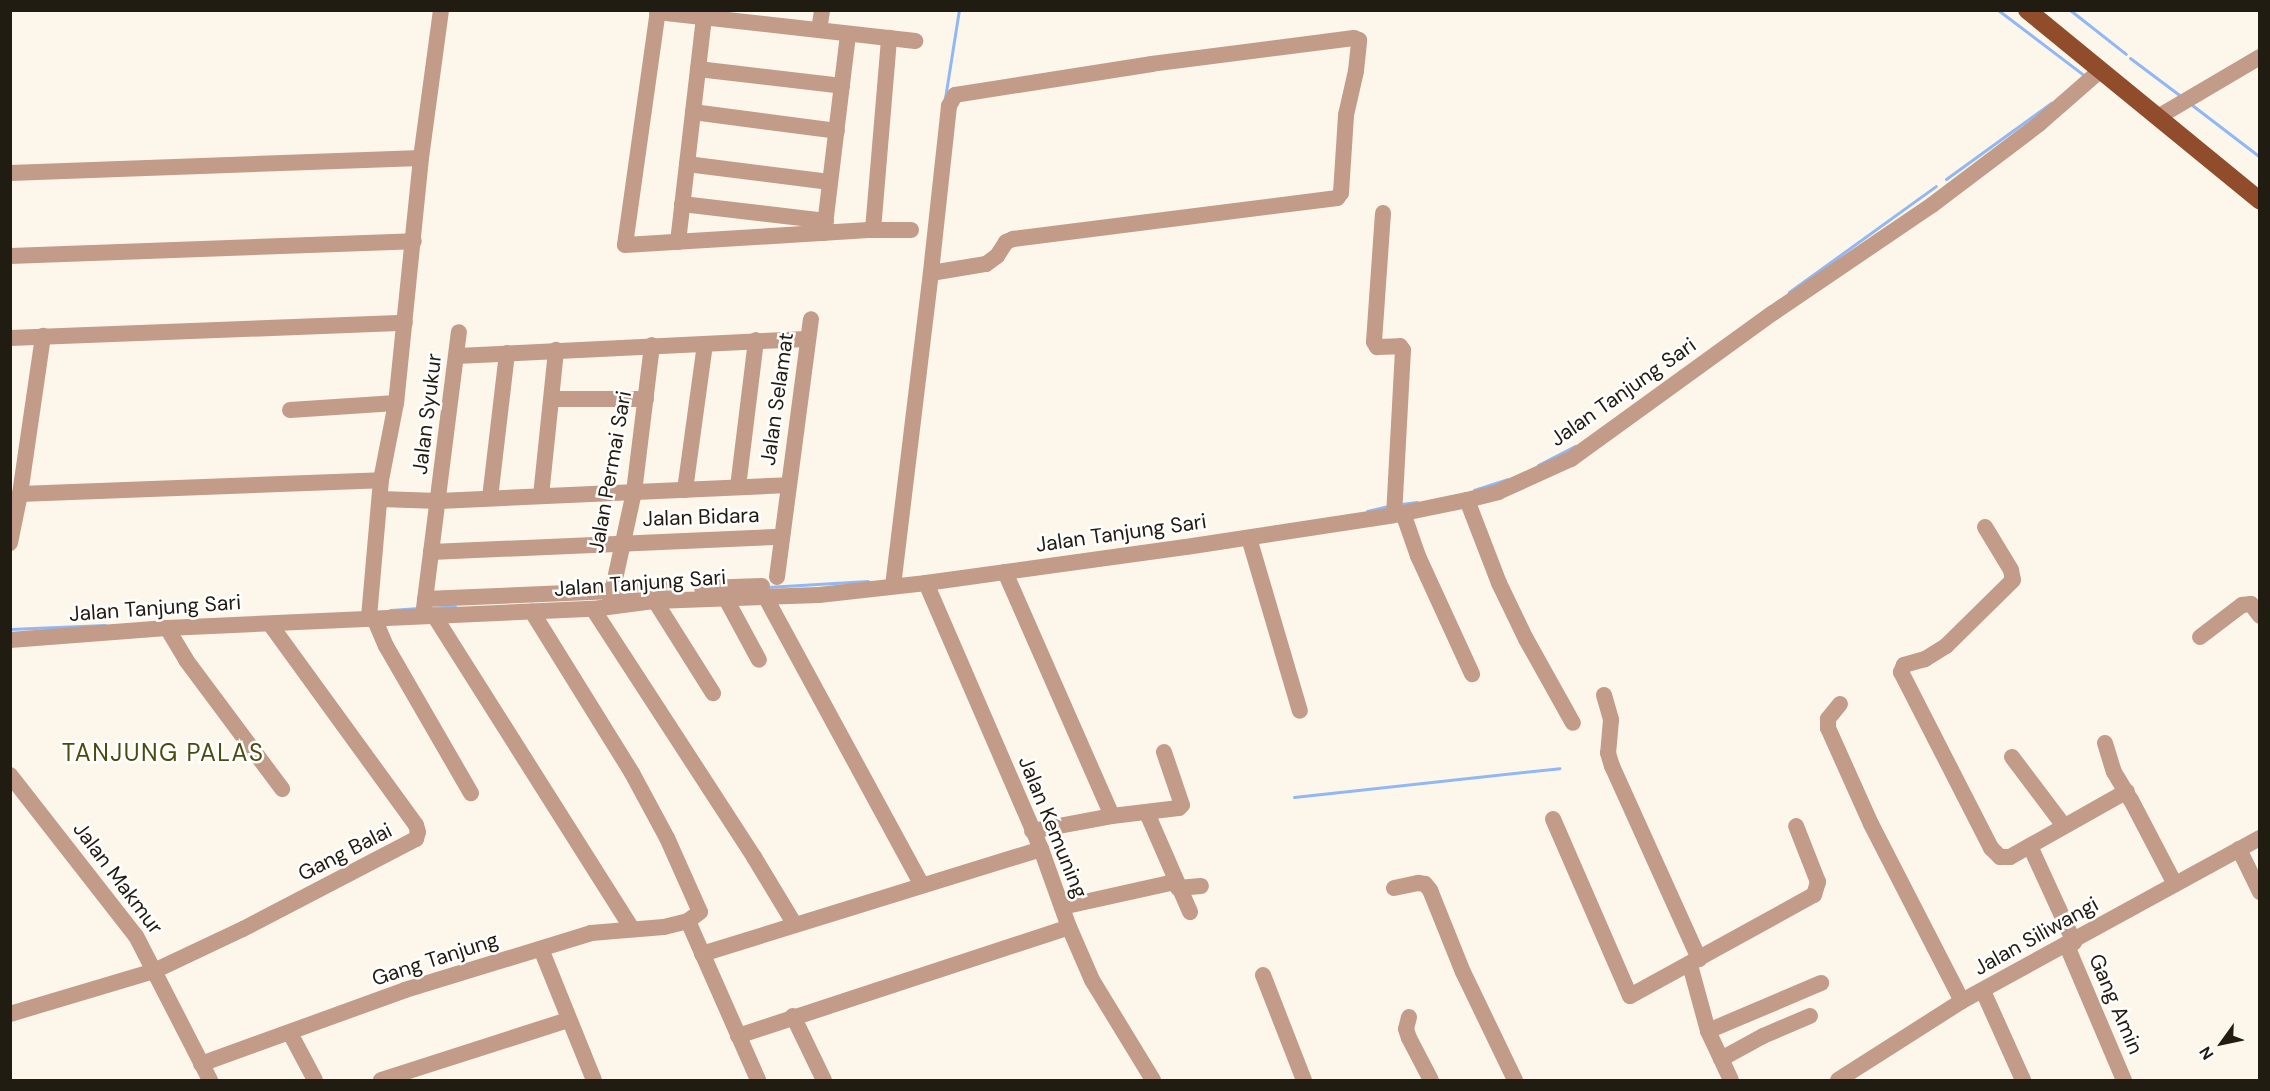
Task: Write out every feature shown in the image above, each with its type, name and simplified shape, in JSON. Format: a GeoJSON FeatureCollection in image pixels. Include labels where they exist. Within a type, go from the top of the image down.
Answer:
{"type":"FeatureCollection","features":[{"type":"Feature","properties":{"kind":"main road"},"geometry":{"type":"LineString","coordinates":[[2026,10],[2259,201]]}},
{"type":"Feature","properties":{"kind":"street"},"geometry":{"type":"LineString","coordinates":[[441,10],[421,158],[396,403],[381,480],[371,618],[471,793]]}},
{"type":"Feature","properties":{"kind":"street"},"geometry":{"type":"LineString","coordinates":[[819,30],[822,10]]}},
{"type":"Feature","properties":{"kind":"street"},"geometry":{"type":"LineString","coordinates":[[825,227],[626,245],[658,11],[915,41]]}},
{"type":"Feature","properties":{"kind":"street"},"geometry":{"type":"LineString","coordinates":[[678,242],[704,17]]}},
{"type":"Feature","properties":{"kind":"street"},"geometry":{"type":"LineString","coordinates":[[825,227],[849,33]]}},
{"type":"Feature","properties":{"kind":"street"},"geometry":{"type":"LineString","coordinates":[[873,230],[889,38]]}},
{"type":"Feature","properties":{"kind":"street"},"geometry":{"type":"LineString","coordinates":[[893,581],[949,106],[955,95],[1152,64],[1354,38],[1359,40],[1356,71],[1346,116],[1341,193],[1337,198],[1013,239],[1006,242],[997,256],[986,264],[931,273]]}},
{"type":"Feature","properties":{"kind":"street"},"geometry":{"type":"LineString","coordinates":[[2158,117],[2259,57]]}},
{"type":"Feature","properties":{"kind":"street"},"geometry":{"type":"LineString","coordinates":[[698,69],[842,86]]}},
{"type":"Feature","properties":{"kind":"street","name":"Jalan Tanjung Sari"},"geometry":{"type":"LineString","coordinates":[[10,640],[167,628],[371,618],[426,610],[532,612],[607,601],[655,601],[893,581],[926,583],[1249,538],[1398,514],[1498,492],[1571,459],[1773,313],[1932,205],[2039,124],[2102,70]]}},
{"type":"Feature","properties":{"kind":"street"},"geometry":{"type":"LineString","coordinates":[[693,112],[837,131]]}},
{"type":"Feature","properties":{"kind":"street"},"geometry":{"type":"LineString","coordinates":[[10,173],[421,158]]}},
{"type":"Feature","properties":{"kind":"street"},"geometry":{"type":"LineString","coordinates":[[687,164],[830,182]]}},
{"type":"Feature","properties":{"kind":"street"},"geometry":{"type":"LineString","coordinates":[[682,204],[825,227],[911,230]]}},
{"type":"Feature","properties":{"kind":"street"},"geometry":{"type":"LineString","coordinates":[[1383,213],[1374,342],[1377,347],[1400,346],[1403,350],[1398,514],[1472,674]]}},
{"type":"Feature","properties":{"kind":"street"},"geometry":{"type":"LineString","coordinates":[[10,256],[414,241]]}},
{"type":"Feature","properties":{"kind":"street","name":"Jalan Selamat"},"geometry":{"type":"LineString","coordinates":[[777,577],[811,319]]}},
{"type":"Feature","properties":{"kind":"street"},"geometry":{"type":"LineString","coordinates":[[10,338],[405,323]]}},
{"type":"Feature","properties":{"kind":"street","name":"Jalan Syukur"},"geometry":{"type":"LineString","coordinates":[[426,610],[431,552],[459,333]]}},
{"type":"Feature","properties":{"kind":"street"},"geometry":{"type":"LineString","coordinates":[[10,543],[20,494],[42,336]]}},
{"type":"Feature","properties":{"kind":"street"},"geometry":{"type":"LineString","coordinates":[[457,356],[807,339]]}},
{"type":"Feature","properties":{"kind":"street"},"geometry":{"type":"LineString","coordinates":[[738,487],[756,340]]}},
{"type":"Feature","properties":{"kind":"street"},"geometry":{"type":"LineString","coordinates":[[685,490],[705,344]]}},
{"type":"Feature","properties":{"kind":"street","name":"Jalan Permai Sari"},"geometry":{"type":"LineString","coordinates":[[607,601],[634,492],[652,345]]}},
{"type":"Feature","properties":{"kind":"street"},"geometry":{"type":"LineString","coordinates":[[541,496],[556,351]]}},
{"type":"Feature","properties":{"kind":"street"},"geometry":{"type":"LineString","coordinates":[[490,498],[507,353]]}},
{"type":"Feature","properties":{"kind":"street"},"geometry":{"type":"LineString","coordinates":[[552,399],[646,399]]}},
{"type":"Feature","properties":{"kind":"street"},"geometry":{"type":"LineString","coordinates":[[290,410],[396,403]]}},
{"type":"Feature","properties":{"kind":"street"},"geometry":{"type":"LineString","coordinates":[[20,494],[381,480]]}},
{"type":"Feature","properties":{"kind":"street"},"geometry":{"type":"LineString","coordinates":[[380,499],[439,501],[789,485]]}},
{"type":"Feature","properties":{"kind":"street"},"geometry":{"type":"LineString","coordinates":[[1467,500],[1504,592],[1526,639],[1574,723]]}},
{"type":"Feature","properties":{"kind":"street"},"geometry":{"type":"LineString","coordinates":[[1985,526],[2011,570],[2013,576],[2010,586],[1946,646],[1925,659],[1904,665],[1901,672],[1996,854],[2005,859],[2127,791]]}},
{"type":"Feature","properties":{"kind":"street","name":"Jalan Bidara"},"geometry":{"type":"LineString","coordinates":[[431,552],[622,542],[781,537]]}},
{"type":"Feature","properties":{"kind":"street"},"geometry":{"type":"LineString","coordinates":[[1249,538],[1300,711]]}},
{"type":"Feature","properties":{"kind":"street"},"geometry":{"type":"LineString","coordinates":[[1005,572],[1112,816]]}},
{"type":"Feature","properties":{"kind":"street","name":"Jalan Kemuning"},"geometry":{"type":"LineString","coordinates":[[926,583],[1041,849],[1069,927],[1092,980],[1154,1080]]}},
{"type":"Feature","properties":{"kind":"street"},"geometry":{"type":"LineString","coordinates":[[764,592],[922,885]]}},
{"type":"Feature","properties":{"kind":"street"},"geometry":{"type":"LineString","coordinates":[[426,610],[730,595],[759,660]]}},
{"type":"Feature","properties":{"kind":"street"},"geometry":{"type":"LineString","coordinates":[[607,601],[795,925]]}},
{"type":"Feature","properties":{"kind":"street"},"geometry":{"type":"LineString","coordinates":[[655,601],[713,693]]}},
{"type":"Feature","properties":{"kind":"street"},"geometry":{"type":"LineString","coordinates":[[2200,637],[2242,604],[2251,604],[2259,616]]}},
{"type":"Feature","properties":{"kind":"street"},"geometry":{"type":"LineString","coordinates":[[426,610],[632,928]]}},
{"type":"Feature","properties":{"kind":"street"},"geometry":{"type":"LineString","coordinates":[[532,612],[632,773],[667,837],[700,912],[688,921],[758,1080]]}},
{"type":"Feature","properties":{"kind":"street","name":"Gang Balai"},"geometry":{"type":"LineString","coordinates":[[154,971],[294,903],[413,842],[418,836],[416,825],[270,624]]}},
{"type":"Feature","properties":{"kind":"street"},"geometry":{"type":"LineString","coordinates":[[167,628],[186,660],[282,789]]}},
{"type":"Feature","properties":{"kind":"street"},"geometry":{"type":"LineString","coordinates":[[1604,695],[1612,732],[1608,753],[1694,962],[1708,1031],[1731,1080]]}},
{"type":"Feature","properties":{"kind":"street"},"geometry":{"type":"LineString","coordinates":[[1840,704],[1828,719],[1828,728],[1871,824],[1962,1001]]}},
{"type":"Feature","properties":{"kind":"street"},"geometry":{"type":"LineString","coordinates":[[2105,743],[2114,772],[2127,791],[2175,884]]}},
{"type":"Feature","properties":{"kind":"street"},"geometry":{"type":"LineString","coordinates":[[1032,831],[1112,816],[1147,813],[1182,805],[1164,752]]}},
{"type":"Feature","properties":{"kind":"street"},"geometry":{"type":"LineString","coordinates":[[2012,757],[2064,826]]}},
{"type":"Feature","properties":{"kind":"street","name":"Jalan Makmur"},"geometry":{"type":"LineString","coordinates":[[10,775],[136,936],[210,1080]]}},
{"type":"Feature","properties":{"kind":"street"},"geometry":{"type":"LineString","coordinates":[[1147,813],[1190,912]]}},
{"type":"Feature","properties":{"kind":"street"},"geometry":{"type":"LineString","coordinates":[[1553,819],[1630,996],[1814,895],[1818,882],[1796,826]]}},
{"type":"Feature","properties":{"kind":"street","name":"Jalan Siliwangi"},"geometry":{"type":"LineString","coordinates":[[1838,1080],[1962,1001],[2071,944],[2259,838]]}},
{"type":"Feature","properties":{"kind":"street","name":"Gang Amin"},"geometry":{"type":"LineString","coordinates":[[2030,846],[2124,1080]]}},
{"type":"Feature","properties":{"kind":"street"},"geometry":{"type":"LineString","coordinates":[[702,954],[1041,849]]}},
{"type":"Feature","properties":{"kind":"street"},"geometry":{"type":"LineString","coordinates":[[2239,849],[2259,892]]}},
{"type":"Feature","properties":{"kind":"street"},"geometry":{"type":"LineString","coordinates":[[1394,888],[1418,883],[1425,884],[1430,890],[1462,972],[1515,1080]]}},
{"type":"Feature","properties":{"kind":"street"},"geometry":{"type":"LineString","coordinates":[[1062,907],[1177,885],[1201,886]]}},
{"type":"Feature","properties":{"kind":"street","name":"Gang Tanjung"},"geometry":{"type":"LineString","coordinates":[[201,1064],[405,990],[591,933],[664,927],[688,921]]}},
{"type":"Feature","properties":{"kind":"street"},"geometry":{"type":"LineString","coordinates":[[738,1036],[1069,927]]}},
{"type":"Feature","properties":{"kind":"street"},"geometry":{"type":"LineString","coordinates":[[541,949],[594,1080]]}},
{"type":"Feature","properties":{"kind":"street"},"geometry":{"type":"LineString","coordinates":[[10,1014],[154,971]]}},
{"type":"Feature","properties":{"kind":"street"},"geometry":{"type":"LineString","coordinates":[[1263,975],[1304,1080]]}},
{"type":"Feature","properties":{"kind":"street"},"geometry":{"type":"LineString","coordinates":[[1708,1031],[1821,983]]}},
{"type":"Feature","properties":{"kind":"street"},"geometry":{"type":"LineString","coordinates":[[1983,992],[2023,1080]]}},
{"type":"Feature","properties":{"kind":"street"},"geometry":{"type":"LineString","coordinates":[[793,1016],[824,1080]]}},
{"type":"Feature","properties":{"kind":"street"},"geometry":{"type":"LineString","coordinates":[[1721,1059],[1762,1036],[1810,1016]]}},
{"type":"Feature","properties":{"kind":"street"},"geometry":{"type":"LineString","coordinates":[[1409,1017],[1406,1029],[1408,1038],[1431,1080]]}},
{"type":"Feature","properties":{"kind":"street"},"geometry":{"type":"LineString","coordinates":[[381,1080],[568,1020]]}},
{"type":"Feature","properties":{"kind":"street"},"geometry":{"type":"LineString","coordinates":[[290,1033],[309,1079]]}},
{"type":"Feature","properties":{"kind":"waterway"},"geometry":{"type":"LineString","coordinates":[[945,98],[959,10]]}},
{"type":"Feature","properties":{"kind":"waterway"},"geometry":{"type":"LineString","coordinates":[[1998,10],[2085,76]]}},
{"type":"Feature","properties":{"kind":"waterway"},"geometry":{"type":"LineString","coordinates":[[2070,10],[2126,54]]}},
{"type":"Feature","properties":{"kind":"waterway"},"geometry":{"type":"LineString","coordinates":[[2130,58],[2182,97]]}},
{"type":"Feature","properties":{"kind":"waterway"},"geometry":{"type":"LineString","coordinates":[[1946,179],[2051,103]]}},
{"type":"Feature","properties":{"kind":"waterway"},"geometry":{"type":"LineString","coordinates":[[2192,105],[2260,157]]}},
{"type":"Feature","properties":{"kind":"waterway"},"geometry":{"type":"LineString","coordinates":[[1789,292],[1936,186]]}},
{"type":"Feature","properties":{"kind":"waterway"},"geometry":{"type":"LineString","coordinates":[[1538,465],[1575,446]]}},
{"type":"Feature","properties":{"kind":"waterway"},"geometry":{"type":"LineString","coordinates":[[1474,490],[1507,479]]}},
{"type":"Feature","properties":{"kind":"waterway"},"geometry":{"type":"LineString","coordinates":[[1401,504],[1417,502]]}},
{"type":"Feature","properties":{"kind":"waterway"},"geometry":{"type":"LineString","coordinates":[[1367,511],[1389,506]]}},
{"type":"Feature","properties":{"kind":"waterway"},"geometry":{"type":"LineString","coordinates":[[767,587],[868,581]]}},
{"type":"Feature","properties":{"kind":"waterway"},"geometry":{"type":"LineString","coordinates":[[429,608],[455,606]]}},
{"type":"Feature","properties":{"kind":"waterway"},"geometry":{"type":"LineString","coordinates":[[390,610],[419,608]]}},
{"type":"Feature","properties":{"kind":"waterway"},"geometry":{"type":"LineString","coordinates":[[10,629],[105,625]]}},
{"type":"Feature","properties":{"kind":"waterway"},"geometry":{"type":"LineString","coordinates":[[1294,797],[1559,768]]}},
{"type":"Feature","properties":{"kind":"district","name":"TANJUNG PALAS"},"geometry":{"type":"Point","coordinates":[163,753]}}]}
